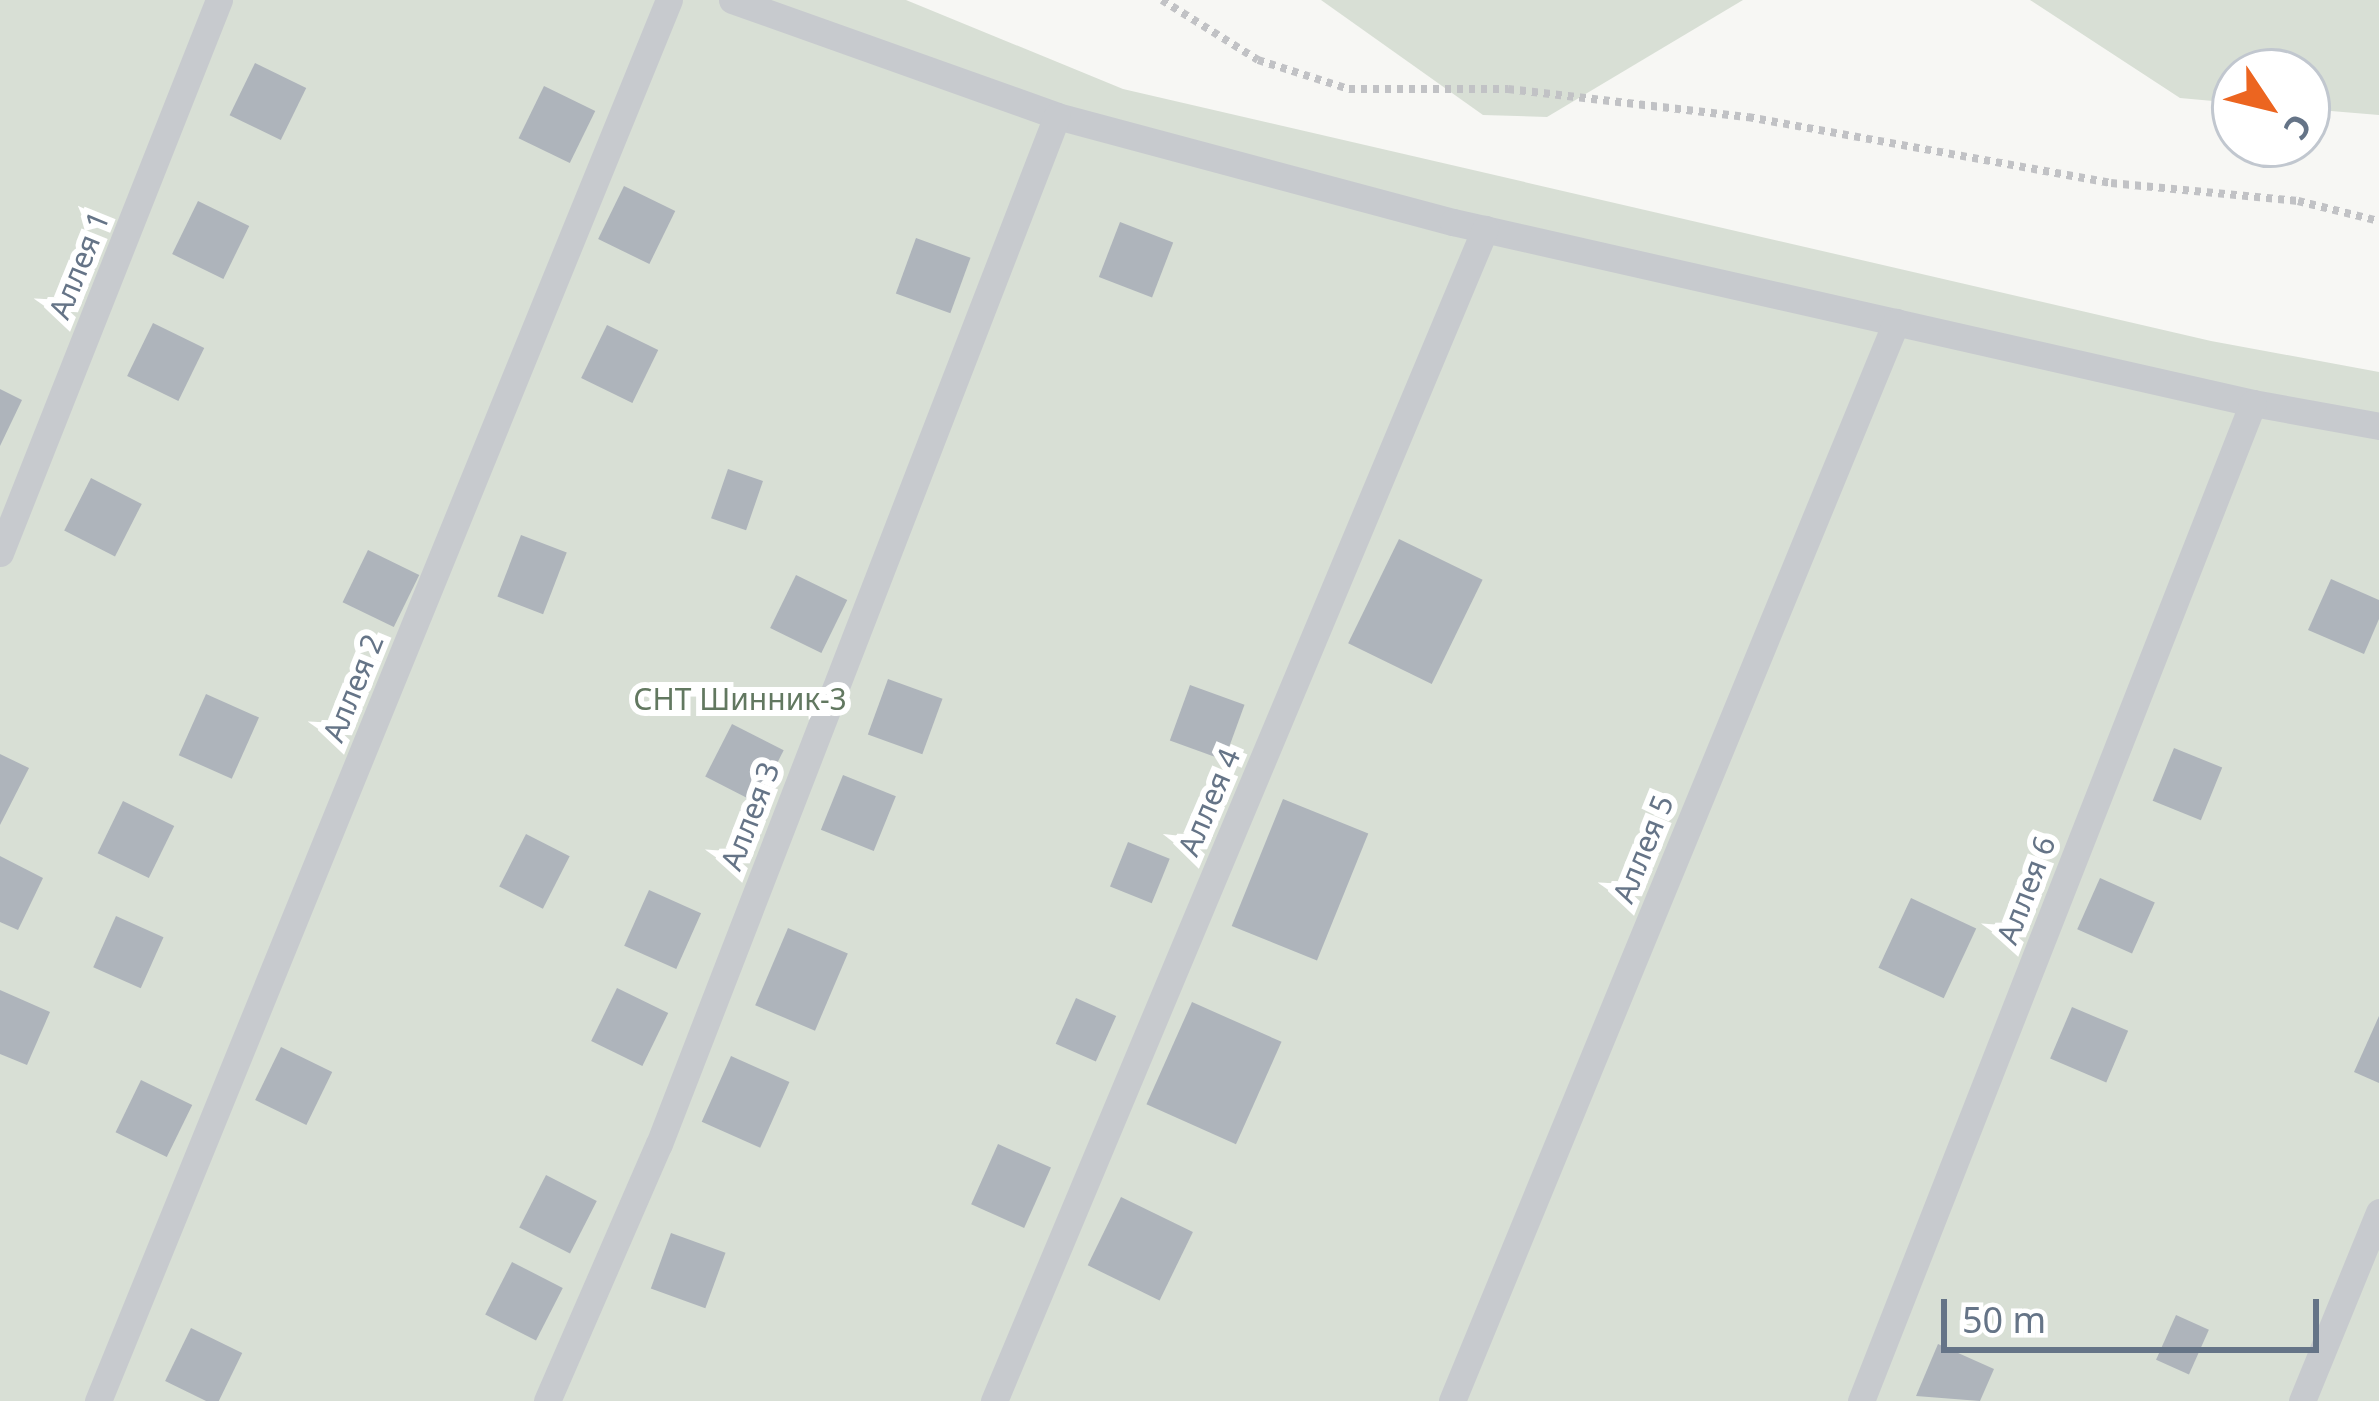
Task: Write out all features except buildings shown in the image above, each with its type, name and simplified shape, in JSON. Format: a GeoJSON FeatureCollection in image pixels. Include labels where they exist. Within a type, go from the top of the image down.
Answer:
{"type":"FeatureCollection","features":[{"type":"Feature","properties":{"kind":"lane","name":"Аллея 1"},"geometry":{"type":"LineString","coordinates":[[0,554],[219,0]]}},
{"type":"Feature","properties":{"kind":"lane","name":"Аллея 2"},"geometry":{"type":"LineString","coordinates":[[98,1401],[669,0]]}},
{"type":"Feature","properties":{"kind":"lane"},"geometry":{"type":"LineString","coordinates":[[732,0],[1058,116],[1485,229],[2253,403],[2379,426]]}},
{"type":"Feature","properties":{"kind":"lane","name":"Аллея 3"},"geometry":{"type":"LineString","coordinates":[[547,1401],[658,1144],[1058,116]]}},
{"type":"Feature","properties":{"kind":"lane","name":"Аллея 4"},"geometry":{"type":"LineString","coordinates":[[994,1401],[1485,229]]}},
{"type":"Feature","properties":{"kind":"lane","name":"Аллея 5"},"geometry":{"type":"LineString","coordinates":[[1452,1401],[1896,322]]}},
{"type":"Feature","properties":{"kind":"lane","name":"Аллея 6"},"geometry":{"type":"LineString","coordinates":[[1861,1401],[2253,403]]}},
{"type":"Feature","properties":{"kind":"lane"},"geometry":{"type":"LineString","coordinates":[[2302,1401],[2379,1211]]}},
{"type":"Feature","properties":{"kind":"path"},"geometry":{"type":"LineString","coordinates":[[1162,0],[1258,60],[1349,89],[1508,88],[1748,117],[2110,183],[2298,201],[2379,221]]}},
{"type":"Feature","properties":{"kind":"green space","name":"СНТ Шинник-3"},"geometry":{"type":"Polygon","coordinates":[[[0,0],[906,0],[1123,89],[2211,341],[2379,372],[2379,1401],[0,1401],[0,0]]]}},
{"type":"Feature","properties":{"kind":"green space"},"geometry":{"type":"Polygon","coordinates":[[[1321,0],[1743,0],[1547,117],[1483,115],[1321,0]]]}},
{"type":"Feature","properties":{"kind":"green space"},"geometry":{"type":"Polygon","coordinates":[[[2030,0],[2379,0],[2379,115],[2331,111],[2331,48],[2211,48],[2211,101],[2180,98],[2030,0]]]}}]}
